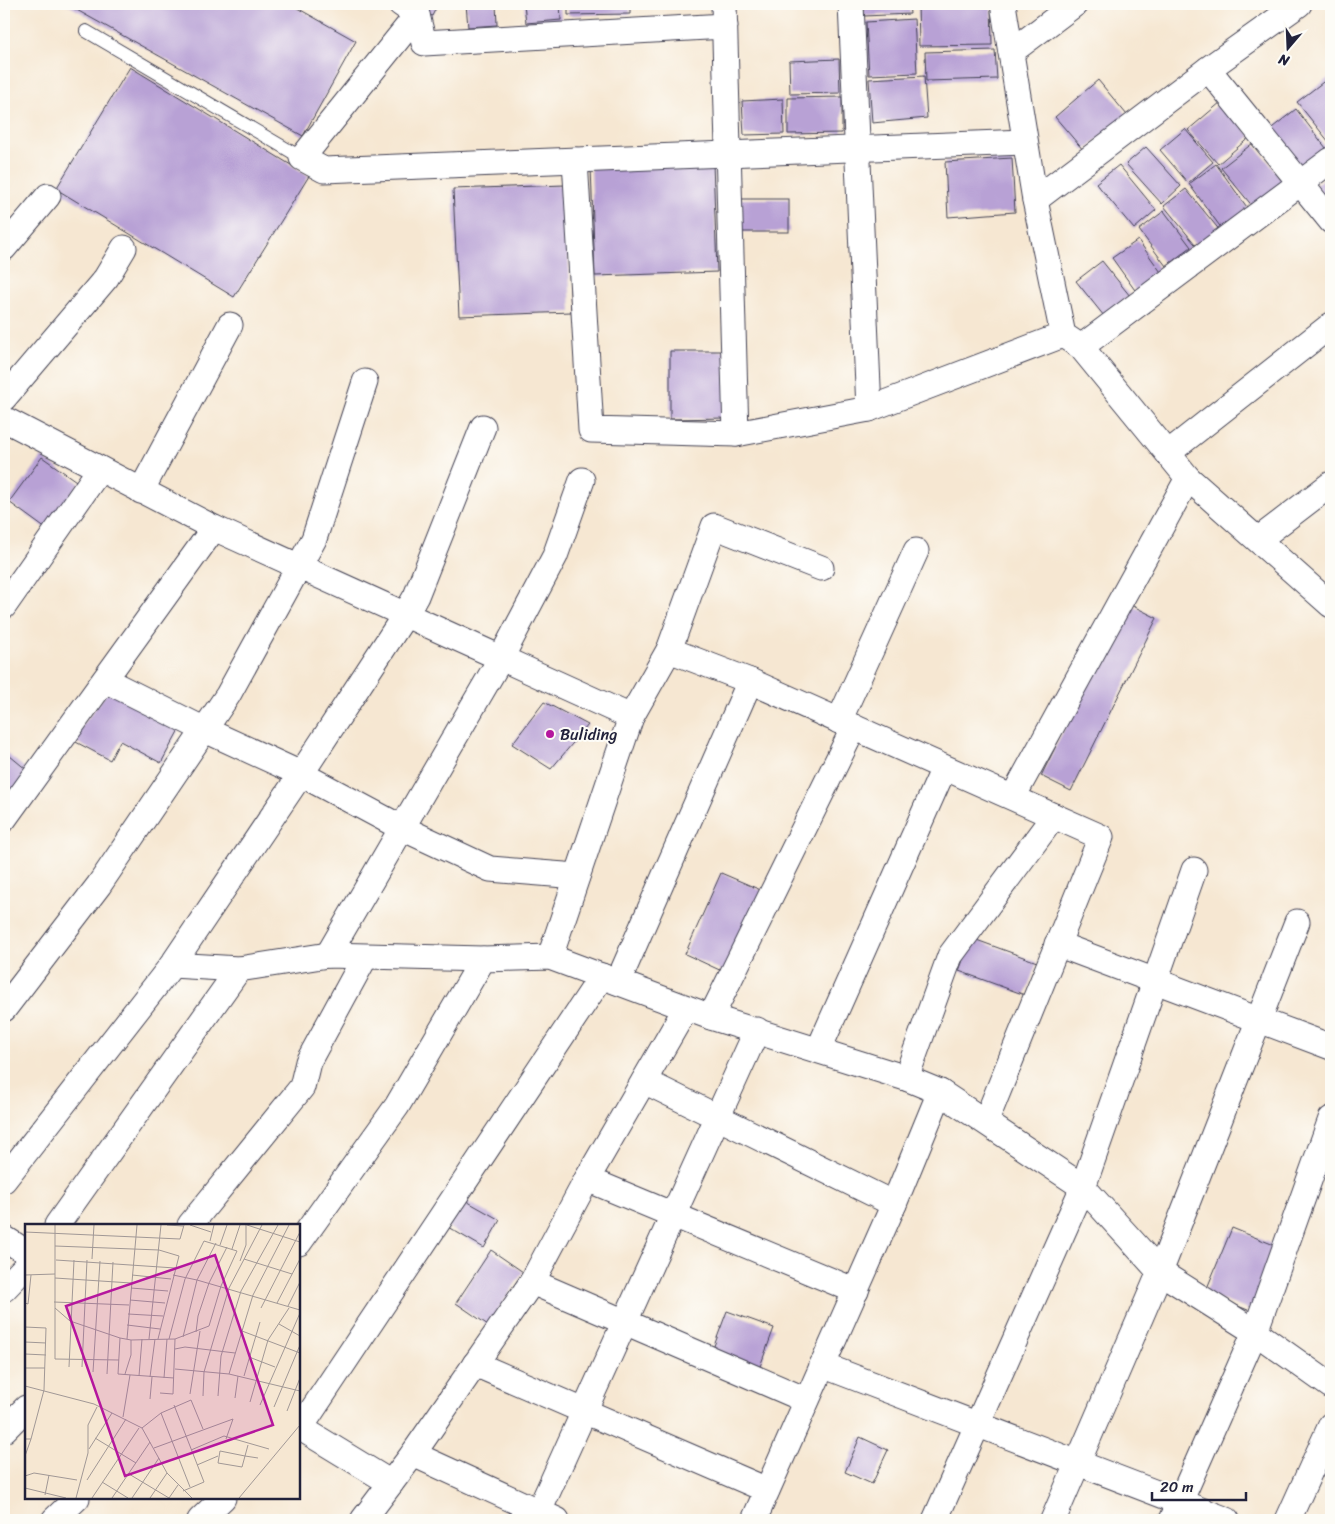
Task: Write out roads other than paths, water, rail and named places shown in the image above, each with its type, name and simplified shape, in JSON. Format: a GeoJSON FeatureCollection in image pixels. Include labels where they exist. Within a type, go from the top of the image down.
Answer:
{"type":"FeatureCollection","features":[{"type":"Feature","properties":{"kind":"street"},"geometry":{"type":"LineString","coordinates":[[851,4],[869,410]]}},
{"type":"Feature","properties":{"kind":"street"},"geometry":{"type":"LineString","coordinates":[[1003,4],[1036,200],[1072,341],[1188,478],[1331,605]]}},
{"type":"Feature","properties":{"kind":"street"},"geometry":{"type":"LineString","coordinates":[[1011,52],[1075,4]]}},
{"type":"Feature","properties":{"kind":"street"},"geometry":{"type":"LineString","coordinates":[[1036,200],[1208,69],[1296,5]]}},
{"type":"Feature","properties":{"kind":"street"},"geometry":{"type":"LineString","coordinates":[[409,9],[302,158],[324,170],[1025,142]]}},
{"type":"Feature","properties":{"kind":"street"},"geometry":{"type":"LineString","coordinates":[[409,9],[424,43],[724,15],[730,154],[736,434]]}},
{"type":"Feature","properties":{"kind":"street"},"geometry":{"type":"LineString","coordinates":[[1208,69],[1331,220]]}},
{"type":"Feature","properties":{"kind":"street"},"geometry":{"type":"LineString","coordinates":[[575,160],[591,430],[736,434],[869,410],[1072,341],[1301,183],[1331,160]]}},
{"type":"Feature","properties":{"kind":"street"},"geometry":{"type":"LineString","coordinates":[[4,248],[48,196]]}},
{"type":"Feature","properties":{"kind":"street"},"geometry":{"type":"LineString","coordinates":[[4,398],[106,278],[124,248]]}},
{"type":"Feature","properties":{"kind":"street"},"geometry":{"type":"LineString","coordinates":[[141,491],[230,325]]}},
{"type":"Feature","properties":{"kind":"street"},"geometry":{"type":"LineString","coordinates":[[1168,453],[1331,325]]}},
{"type":"Feature","properties":{"kind":"street"},"geometry":{"type":"LineString","coordinates":[[4,1009],[99,885],[228,695],[314,539],[365,382]]}},
{"type":"Feature","properties":{"kind":"street"},"geometry":{"type":"LineString","coordinates":[[4,419],[214,528],[631,717]]}},
{"type":"Feature","properties":{"kind":"street"},"geometry":{"type":"LineString","coordinates":[[4,1180],[172,965],[302,774],[405,615],[416,596],[483,427]]}},
{"type":"Feature","properties":{"kind":"street"},"geometry":{"type":"LineString","coordinates":[[4,606],[100,469]]}},
{"type":"Feature","properties":{"kind":"street"},"geometry":{"type":"LineString","coordinates":[[1013,797],[1188,478]]}},
{"type":"Feature","properties":{"kind":"street"},"geometry":{"type":"LineString","coordinates":[[328,955],[501,658],[555,556],[582,480]]}},
{"type":"Feature","properties":{"kind":"street"},"geometry":{"type":"LineString","coordinates":[[1258,539],[1331,484]]}},
{"type":"Feature","properties":{"kind":"street"},"geometry":{"type":"LineString","coordinates":[[550,957],[631,717],[669,650],[714,526],[821,568]]}},
{"type":"Feature","properties":{"kind":"street"},"geometry":{"type":"LineString","coordinates":[[4,819],[214,528]]}},
{"type":"Feature","properties":{"kind":"street"},"geometry":{"type":"LineString","coordinates":[[711,1017],[846,724],[916,550]]}},
{"type":"Feature","properties":{"kind":"street"},"geometry":{"type":"LineString","coordinates":[[669,650],[750,681],[1101,837],[986,1121]]}},
{"type":"Feature","properties":{"kind":"street"},"geometry":{"type":"LineString","coordinates":[[105,680],[205,730],[302,774],[402,828],[490,869],[577,876]]}},
{"type":"Feature","properties":{"kind":"street"},"geometry":{"type":"LineString","coordinates":[[300,1425],[307,1418],[610,979],[750,681]]}},
{"type":"Feature","properties":{"kind":"street"},"geometry":{"type":"LineString","coordinates":[[819,1050],[944,768]]}},
{"type":"Feature","properties":{"kind":"street"},"geometry":{"type":"LineString","coordinates":[[906,1078],[950,956],[1054,816]]}},
{"type":"Feature","properties":{"kind":"street"},"geometry":{"type":"LineString","coordinates":[[935,1520],[979,1425],[1083,1187],[1194,870]]}},
{"type":"Feature","properties":{"kind":"street"},"geometry":{"type":"LineString","coordinates":[[1053,1520],[1160,1272],[1297,922]]}},
{"type":"Feature","properties":{"kind":"street"},"geometry":{"type":"LineString","coordinates":[[1057,944],[1331,1047]]}},
{"type":"Feature","properties":{"kind":"street"},"geometry":{"type":"LineString","coordinates":[[172,965],[239,969],[328,955],[365,958],[483,959],[550,957],[711,1017],[906,1078],[940,1092],[1083,1187],[1160,1272],[1255,1332],[1331,1386]]}},
{"type":"Feature","properties":{"kind":"street"},"geometry":{"type":"LineString","coordinates":[[191,1224],[302,1087],[308,1062],[365,958]]}},
{"type":"Feature","properties":{"kind":"street"},"geometry":{"type":"LineString","coordinates":[[300,1242],[397,1106],[483,959]]}},
{"type":"Feature","properties":{"kind":"street"},"geometry":{"type":"LineString","coordinates":[[58,1224],[239,969]]}},
{"type":"Feature","properties":{"kind":"street"},"geometry":{"type":"LineString","coordinates":[[364,1520],[413,1454],[532,1282],[587,1179],[686,1008]]}},
{"type":"Feature","properties":{"kind":"street"},"geometry":{"type":"LineString","coordinates":[[413,1454],[543,1517],[584,1411],[757,1030]]}},
{"type":"Feature","properties":{"kind":"street"},"geometry":{"type":"LineString","coordinates":[[644,1081],[894,1204]]}},
{"type":"Feature","properties":{"kind":"street"},"geometry":{"type":"LineString","coordinates":[[754,1520],[894,1204],[940,1092]]}},
{"type":"Feature","properties":{"kind":"street"},"geometry":{"type":"LineString","coordinates":[[1176,1511],[1255,1332],[1331,1119]]}},
{"type":"Feature","properties":{"kind":"street"},"geometry":{"type":"LineString","coordinates":[[587,1179],[856,1291]]}},
{"type":"Feature","properties":{"kind":"street"},"geometry":{"type":"LineString","coordinates":[[4,1238],[25,1251]]}},
{"type":"Feature","properties":{"kind":"street"},"geometry":{"type":"LineString","coordinates":[[4,1289],[25,1267]]}},
{"type":"Feature","properties":{"kind":"street"},"geometry":{"type":"LineString","coordinates":[[532,1282],[806,1400]]}},
{"type":"Feature","properties":{"kind":"street"},"geometry":{"type":"LineString","coordinates":[[475,1364],[767,1490]]}},
{"type":"Feature","properties":{"kind":"street"},"geometry":{"type":"LineString","coordinates":[[822,1365],[1078,1463],[1176,1511],[1226,1520]]}},
{"type":"Feature","properties":{"kind":"street"},"geometry":{"type":"LineString","coordinates":[[4,1430],[25,1409]]}},
{"type":"Feature","properties":{"kind":"street"},"geometry":{"type":"LineString","coordinates":[[1288,1520],[1331,1425]]}},
{"type":"Feature","properties":{"kind":"street"},"geometry":{"type":"LineString","coordinates":[[300,1427],[391,1483]]}},
{"type":"Feature","properties":{"kind":"street"},"geometry":{"type":"LineString","coordinates":[[54,1520],[76,1499]]}},
{"type":"Feature","properties":{"kind":"street"},"geometry":{"type":"LineString","coordinates":[[200,1520],[223,1499]]}},
{"type":"Feature","properties":{"kind":"lane"},"geometry":{"type":"LineString","coordinates":[[86,31],[302,158]]}},
{"type":"Feature","properties":{"kind":"place","name":"Buliding"},"geometry":{"type":"Point","coordinates":[550,734]}}]}
